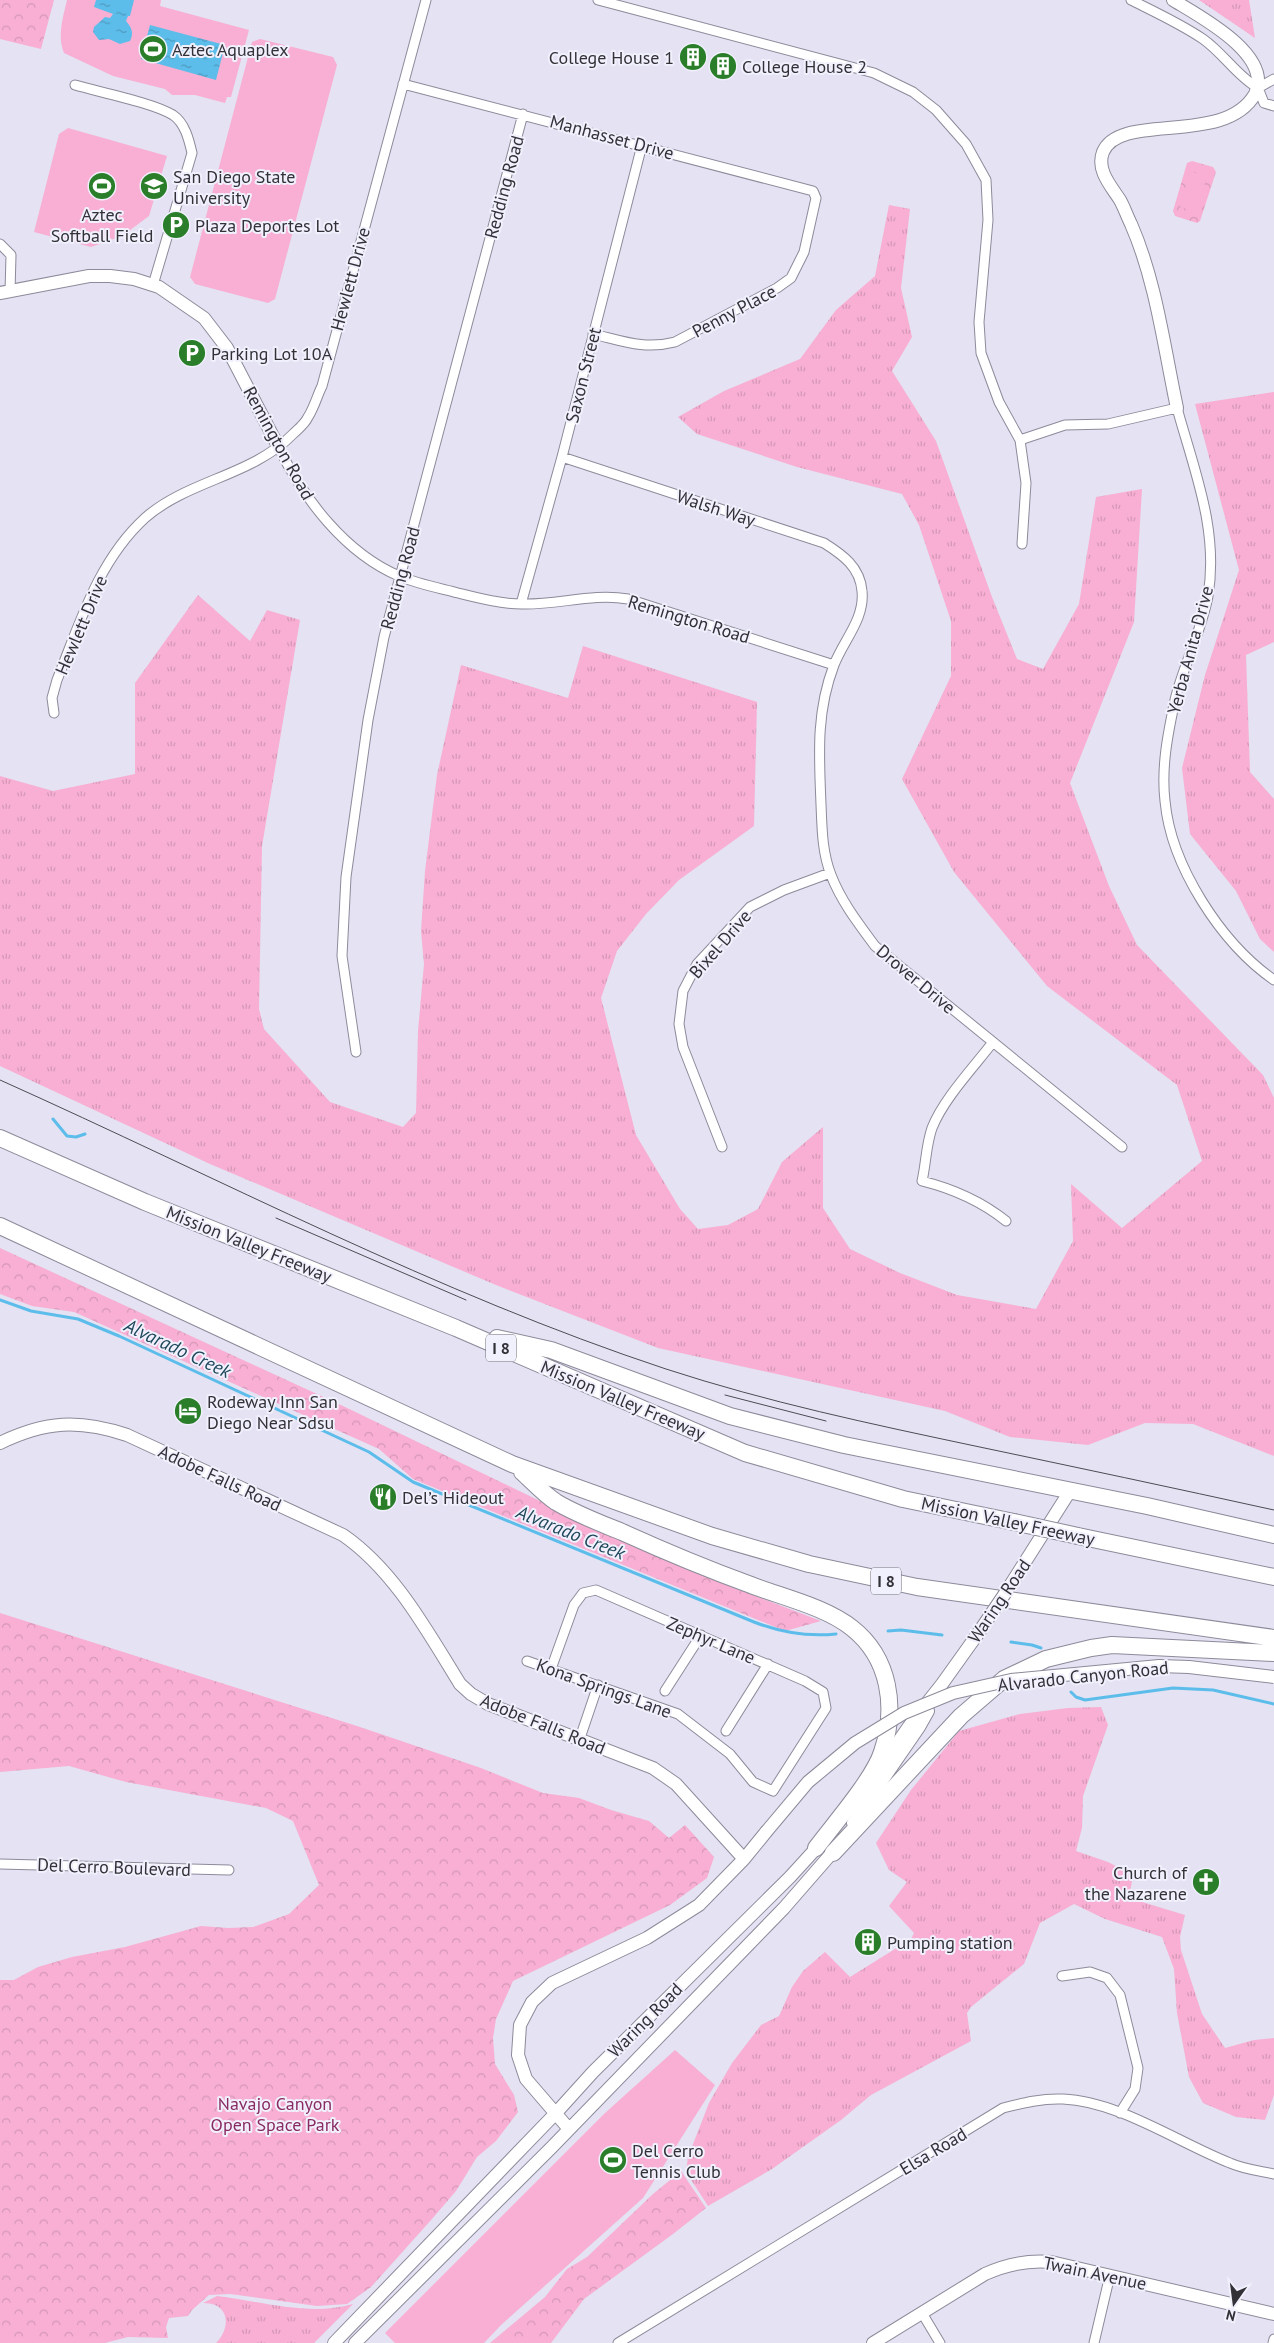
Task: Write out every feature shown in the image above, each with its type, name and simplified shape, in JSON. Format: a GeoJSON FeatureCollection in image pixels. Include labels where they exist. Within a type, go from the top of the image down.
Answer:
{"type":"FeatureCollection","features":[{"type":"Feature","properties":{"kind":"highway","name":"Mission Valley Freeway"},"geometry":{"type":"LineString","coordinates":[[0,1138],[145,1202],[456,1328],[745,1453],[903,1499],[1274,1577]]}},
{"type":"Feature","properties":{"kind":"highway","name":"I 8"},"geometry":{"type":"LineString","coordinates":[[0,1226],[512,1464],[695,1530],[809,1564],[917,1587],[1274,1638]]}},
{"type":"Feature","properties":{"kind":"highway"},"geometry":{"type":"LineString","coordinates":[[456,1328],[551,1350],[730,1416],[844,1445],[1147,1506],[1274,1535]]}},
{"type":"Feature","properties":{"kind":"highway"},"geometry":{"type":"LineString","coordinates":[[512,1464],[556,1502],[711,1570],[833,1616],[852,1628],[864,1639],[877,1658],[887,1679],[890,1706],[888,1732],[882,1754],[867,1779],[816,1848]]}},
{"type":"Feature","properties":{"kind":"highway"},"geometry":{"type":"LineString","coordinates":[[833,1853],[961,1716],[1004,1679],[1046,1659],[1091,1648],[1119,1645],[1274,1652]]}},
{"type":"Feature","properties":{"kind":"street","name":"Hewlett Drive"},"geometry":{"type":"LineString","coordinates":[[54,713],[52,698],[57,680],[99,576],[123,540],[147,517],[176,497],[248,466],[280,448],[308,419],[322,386],[426,0]]}},
{"type":"Feature","properties":{"kind":"street"},"geometry":{"type":"LineString","coordinates":[[598,0],[874,73],[913,92],[947,120],[966,144],[986,180],[988,220],[979,322],[981,353],[999,402],[1020,440],[1026,483],[1022,544]]}},
{"type":"Feature","properties":{"kind":"street"},"geometry":{"type":"LineString","coordinates":[[1131,0],[1203,39],[1230,61],[1248,82],[1267,87]]}},
{"type":"Feature","properties":{"kind":"street"},"geometry":{"type":"LineString","coordinates":[[1173,0],[1232,37],[1247,52],[1274,100]]}},
{"type":"Feature","properties":{"kind":"street","name":"Manhasset Drive"},"geometry":{"type":"LineString","coordinates":[[403,84],[813,191],[816,198]]}},
{"type":"Feature","properties":{"kind":"street"},"geometry":{"type":"LineString","coordinates":[[75,86],[158,109],[174,116],[185,129],[192,153],[153,286]]}},
{"type":"Feature","properties":{"kind":"street"},"geometry":{"type":"LineString","coordinates":[[1267,87],[1264,103],[1274,106]]}},
{"type":"Feature","properties":{"kind":"street","name":"Yerba Anita Drive"},"geometry":{"type":"LineString","coordinates":[[1267,87],[1234,115],[1207,124],[1122,133],[1109,142],[1103,153],[1102,168],[1124,209],[1148,275],[1178,408],[1200,486],[1211,537],[1208,596],[1176,698],[1165,748],[1164,801],[1175,847],[1202,902],[1250,960],[1274,980]]}},
{"type":"Feature","properties":{"kind":"street","name":"Redding Road"},"geometry":{"type":"LineString","coordinates":[[356,1052],[342,956],[346,877],[368,720],[384,637],[523,114]]}},
{"type":"Feature","properties":{"kind":"street","name":"Saxon Street"},"geometry":{"type":"LineString","coordinates":[[521,604],[562,457],[642,145]]}},
{"type":"Feature","properties":{"kind":"street","name":"Penny Place"},"geometry":{"type":"LineString","coordinates":[[593,334],[641,346],[656,347],[675,342],[777,288],[792,278],[804,252],[816,198]]}},
{"type":"Feature","properties":{"kind":"street"},"geometry":{"type":"LineString","coordinates":[[0,244],[11,255],[5,292]]}},
{"type":"Feature","properties":{"kind":"street","name":"Remington Road"},"geometry":{"type":"LineString","coordinates":[[5,292],[88,276],[134,279],[153,286],[204,318],[227,348],[308,498],[334,528],[365,555],[400,576],[463,594],[521,604],[601,596],[628,598],[834,665]]}},
{"type":"Feature","properties":{"kind":"street"},"geometry":{"type":"LineString","coordinates":[[1020,440],[1065,425],[1108,424],[1178,408]]}},
{"type":"Feature","properties":{"kind":"street","name":"Walsh Way"},"geometry":{"type":"LineString","coordinates":[[562,457],[824,543],[842,554],[850,562],[858,576]]}},
{"type":"Feature","properties":{"kind":"street","name":"Drover Drive"},"geometry":{"type":"LineString","coordinates":[[858,576],[862,592],[861,609],[834,665],[820,716],[818,738],[824,846],[830,873],[849,911],[875,946],[1122,1147]]}},
{"type":"Feature","properties":{"kind":"street","name":"Bixel Drive"},"geometry":{"type":"LineString","coordinates":[[722,1147],[683,1047],[679,1024],[683,991],[698,964],[750,907],[784,890],[830,873]]}},
{"type":"Feature","properties":{"kind":"street"},"geometry":{"type":"LineString","coordinates":[[994,1042],[942,1110],[932,1127],[927,1146],[922,1182],[969,1196],[990,1208],[1006,1221]]}},
{"type":"Feature","properties":{"kind":"street","name":"Adobe Falls Road"},"geometry":{"type":"LineString","coordinates":[[0,1443],[39,1428],[54,1425],[68,1423],[103,1427],[127,1435],[343,1535],[368,1555],[404,1597],[460,1684],[471,1694],[488,1704],[654,1768],[664,1775],[744,1859]]}},
{"type":"Feature","properties":{"kind":"street","name":"Waring Road"},"geometry":{"type":"LineString","coordinates":[[334,2343],[555,2114],[593,2072],[784,1883],[816,1848],[883,1765],[912,1722],[977,1635],[1070,1491]]}},
{"type":"Feature","properties":{"kind":"street","name":"Zephyr Lane"},"geometry":{"type":"LineString","coordinates":[[551,1669],[574,1605],[583,1593],[596,1590],[805,1680],[823,1692],[826,1708],[772,1790]]}},
{"type":"Feature","properties":{"kind":"street"},"geometry":{"type":"LineString","coordinates":[[665,1692],[701,1635]]}},
{"type":"Feature","properties":{"kind":"street","name":"Kona Springs Lane"},"geometry":{"type":"LineString","coordinates":[[527,1661],[678,1714],[730,1754],[753,1782],[772,1790]]}},
{"type":"Feature","properties":{"kind":"street"},"geometry":{"type":"LineString","coordinates":[[726,1731],[768,1664]]}},
{"type":"Feature","properties":{"kind":"street","name":"Alvarado Canyon Road"},"geometry":{"type":"LineString","coordinates":[[744,1859],[808,1782],[855,1743],[904,1713],[953,1693],[1011,1680],[1159,1666],[1189,1666],[1274,1677]]}},
{"type":"Feature","properties":{"kind":"street","name":"Waring Road"},"geometry":{"type":"LineString","coordinates":[[355,2343],[569,2129],[784,1908],[833,1853],[919,1727],[942,1684]]}},
{"type":"Feature","properties":{"kind":"street"},"geometry":{"type":"LineString","coordinates":[[580,1738],[598,1685]]}},
{"type":"Feature","properties":{"kind":"street"},"geometry":{"type":"LineString","coordinates":[[569,2129],[526,2079],[518,2055],[520,2025],[532,2002],[552,1983],[647,1938],[699,1905],[744,1859]]}},
{"type":"Feature","properties":{"kind":"street","name":"Del Cerro Boulevard"},"geometry":{"type":"LineString","coordinates":[[0,1864],[229,1870]]}},
{"type":"Feature","properties":{"kind":"street"},"geometry":{"type":"LineString","coordinates":[[1062,1976],[1090,1972],[1107,1978],[1120,1994],[1138,2068],[1135,2089],[1120,2113]]}},
{"type":"Feature","properties":{"kind":"street","name":"Elsa Road"},"geometry":{"type":"LineString","coordinates":[[618,2343],[1003,2108],[1034,2100],[1064,2099],[1093,2103],[1120,2113],[1231,2164],[1274,2174]]}},
{"type":"Feature","properties":{"kind":"street","name":"Twain Avenue"},"geometry":{"type":"LineString","coordinates":[[873,2343],[985,2274],[1001,2267],[1034,2261],[1052,2262],[1274,2314]]}},
{"type":"Feature","properties":{"kind":"street"},"geometry":{"type":"LineString","coordinates":[[1094,2343],[1110,2275]]}},
{"type":"Feature","properties":{"kind":"street"},"geometry":{"type":"LineString","coordinates":[[922,2313],[940,2343]]}},
{"type":"Feature","properties":{"kind":"street"},"geometry":{"type":"LineString","coordinates":[[1273,2343],[1274,2339]]}},
{"type":"Feature","properties":{"kind":"green space"},"geometry":{"type":"Polygon","coordinates":[[[0,0],[54,0],[41,49],[0,39],[0,0]]]}},
{"type":"Feature","properties":{"kind":"green space","name":"Aztec Aquaplex"},"geometry":{"type":"Polygon","coordinates":[[[67,0],[161,0],[160,6],[249,30],[231,97],[227,97],[225,103],[195,95],[172,95],[165,89],[113,76],[64,53],[61,34],[67,0]]]}},
{"type":"Feature","properties":{"kind":"green space"},"geometry":{"type":"Polygon","coordinates":[[[1199,0],[1249,0],[1255,38],[1199,0]]]}},
{"type":"Feature","properties":{"kind":"green space"},"geometry":{"type":"Polygon","coordinates":[[[260,39],[333,57],[337,65],[275,299],[268,303],[195,284],[190,277],[252,42],[260,39]]]}},
{"type":"Feature","properties":{"kind":"green space","name":"Aztec Softball Field"},"geometry":{"type":"Polygon","coordinates":[[[68,128],[167,156],[149,216],[122,236],[91,247],[34,232],[59,134],[68,128]]]}},
{"type":"Feature","properties":{"kind":"green space"},"geometry":{"type":"Polygon","coordinates":[[[1192,161],[1213,167],[1216,172],[1200,221],[1197,223],[1175,216],[1173,211],[1187,163],[1192,161]]]}},
{"type":"Feature","properties":{"kind":"green space"},"geometry":{"type":"Polygon","coordinates":[[[1190,171],[1207,176],[1197,212],[1180,207],[1190,171]]]}},
{"type":"Feature","properties":{"kind":"green space"},"geometry":{"type":"Polygon","coordinates":[[[889,205],[910,209],[901,288],[912,337],[892,371],[936,441],[992,597],[1017,659],[1043,669],[1079,604],[1096,497],[1142,489],[1134,622],[1070,783],[1109,886],[1137,945],[1263,1075],[1274,1098],[1274,1456],[1193,1424],[1145,1423],[1088,1445],[1010,1437],[945,1411],[658,1348],[496,1285],[210,1164],[0,1066],[0,776],[53,791],[135,774],[135,683],[198,595],[250,641],[267,610],[300,620],[262,846],[259,1009],[264,1029],[330,1102],[403,1127],[416,1113],[418,1031],[424,964],[421,931],[425,871],[437,775],[461,665],[568,698],[583,646],[757,702],[754,826],[679,880],[646,914],[617,951],[601,998],[636,1135],[680,1209],[698,1229],[728,1225],[758,1209],[782,1162],[823,1127],[823,1208],[850,1249],[900,1273],[957,1295],[1036,1309],[1073,1241],[1071,1184],[1122,1228],[1202,1161],[1177,1085],[1047,986],[954,872],[902,779],[951,676],[951,621],[919,525],[902,494],[797,467],[697,434],[678,417],[724,391],[800,359],[836,310],[875,276],[889,205]]]}},
{"type":"Feature","properties":{"kind":"green space"},"geometry":{"type":"Polygon","coordinates":[[[1274,392],[1274,642],[1246,655],[1250,772],[1274,799],[1274,952],[1260,939],[1236,891],[1190,834],[1182,768],[1205,675],[1239,570],[1195,404],[1274,392]]]}},
{"type":"Feature","properties":{"kind":"green space"},"geometry":{"type":"Polygon","coordinates":[[[0,1248],[343,1406],[623,1541],[711,1579],[821,1621],[785,1631],[413,1479],[379,1449],[74,1312],[32,1306],[0,1294],[0,1248]]]}},
{"type":"Feature","properties":{"kind":"green space","name":"Navajo Canyon Open Space Park"},"geometry":{"type":"Polygon","coordinates":[[[0,1613],[357,1726],[481,1768],[543,1793],[579,1798],[649,1821],[669,1838],[685,1825],[714,1857],[707,1878],[670,1905],[513,1981],[496,2019],[493,2038],[495,2064],[514,2095],[518,2112],[496,2141],[477,2157],[456,2191],[432,2219],[371,2287],[347,2304],[317,2306],[230,2294],[209,2295],[188,2316],[169,2318],[166,2327],[168,2338],[128,2337],[105,2343],[0,2343],[0,1980],[14,1980],[38,1967],[72,1957],[125,1947],[201,1926],[253,1927],[289,1914],[319,1885],[293,1821],[266,1808],[126,1782],[69,1766],[0,1772],[0,1613]]]}},
{"type":"Feature","properties":{"kind":"green space"},"geometry":{"type":"Polygon","coordinates":[[[1101,1707],[1108,1725],[1083,1796],[1082,1828],[1076,1851],[1108,1862],[1133,1875],[1129,1898],[1185,1915],[1180,1937],[1181,1950],[1202,2014],[1225,2048],[1254,2040],[1274,2038],[1274,2095],[1265,2120],[1236,2117],[1203,2103],[1189,2077],[1177,2013],[1174,1969],[1162,1937],[1105,1919],[1074,1904],[1040,1923],[1024,1964],[971,2007],[967,2013],[971,2041],[871,2095],[841,2120],[772,2169],[708,2206],[686,2172],[688,2157],[709,2103],[732,2063],[761,2025],[779,2016],[792,1987],[803,1971],[825,1952],[850,1977],[911,1939],[914,1933],[889,1906],[907,1882],[889,1870],[876,1843],[911,1790],[959,1731],[1020,1714],[1068,1708],[1101,1707]]]}},
{"type":"Feature","properties":{"kind":"green space","name":"Del Cerro Tennis Club"},"geometry":{"type":"Polygon","coordinates":[[[675,2050],[715,2085],[643,2198],[501,2325],[484,2343],[395,2343],[385,2333],[604,2114],[675,2050]]]}},
{"type":"Feature","properties":{"kind":"green space"},"geometry":{"type":"Polygon","coordinates":[[[681,2171],[706,2208],[584,2299],[551,2343],[490,2343],[545,2297],[567,2269],[587,2257],[653,2194],[681,2171]]]}},
{"type":"Feature","properties":{"kind":"green space"},"geometry":{"type":"Polygon","coordinates":[[[217,2296],[285,2307],[319,2309],[353,2304],[314,2343],[216,2343],[224,2330],[225,2317],[223,2311],[218,2307],[203,2303],[217,2296]]]}},
{"type":"Feature","properties":{"kind":"water"},"geometry":{"type":"Polygon","coordinates":[[[96,0],[134,0],[130,16],[128,16],[126,21],[132,31],[130,41],[120,44],[109,39],[99,40],[93,32],[94,27],[105,17],[110,18],[113,14],[94,7],[96,0]]]}},
{"type":"Feature","properties":{"kind":"water"},"geometry":{"type":"Polygon","coordinates":[[[150,25],[225,45],[216,80],[141,59],[150,25]]]}},
{"type":"Feature","properties":{"kind":"waterway"},"geometry":{"type":"LineString","coordinates":[[53,1119],[67,1136],[76,1137],[85,1134]]}},
{"type":"Feature","properties":{"kind":"waterway","name":"Alvarado Creek"},"geometry":{"type":"LineString","coordinates":[[0,1300],[31,1311],[78,1319],[119,1336],[369,1452],[413,1482],[754,1622],[795,1633],[815,1635],[836,1634]]}},
{"type":"Feature","properties":{"kind":"waterway","name":"Alvarado Creek"},"geometry":{"type":"LineString","coordinates":[[888,1631],[901,1630],[942,1635]]}},
{"type":"Feature","properties":{"kind":"waterway","name":"Alvarado Creek"},"geometry":{"type":"LineString","coordinates":[[1011,1642],[1041,1648]]}},
{"type":"Feature","properties":{"kind":"waterway","name":"Alvarado Creek"},"geometry":{"type":"LineString","coordinates":[[1071,1692],[1076,1697],[1085,1700],[1173,1688],[1213,1690],[1274,1704]]}},
{"type":"Feature","properties":{"kind":"tram line"},"geometry":{"type":"LineString","coordinates":[[0,1080],[412,1270],[580,1339],[666,1369],[742,1392],[858,1421],[1274,1510]]}},
{"type":"Feature","properties":{"kind":"tram line"},"geometry":{"type":"LineString","coordinates":[[276,1218],[466,1300]]}},
{"type":"Feature","properties":{"kind":"tram line"},"geometry":{"type":"LineString","coordinates":[[725,1395],[826,1421]]}},
{"type":"Feature","properties":{"kind":"place","name":"Aztec Aquaplex"},"geometry":{"type":"Point","coordinates":[153,49]}},
{"type":"Feature","properties":{"kind":"place","name":"College House 1"},"geometry":{"type":"Point","coordinates":[693,57]}},
{"type":"Feature","properties":{"kind":"place","name":"College House 2"},"geometry":{"type":"Point","coordinates":[723,66]}},
{"type":"Feature","properties":{"kind":"place","name":"Aztec Softball Field"},"geometry":{"type":"Point","coordinates":[102,186]}},
{"type":"Feature","properties":{"kind":"place","name":"San Diego State University"},"geometry":{"type":"Point","coordinates":[154,186]}},
{"type":"Feature","properties":{"kind":"place","name":"Plaza Deportes Lot"},"geometry":{"type":"Point","coordinates":[176,225]}},
{"type":"Feature","properties":{"kind":"place","name":"Parking Lot 10A"},"geometry":{"type":"Point","coordinates":[192,353]}},
{"type":"Feature","properties":{"kind":"place","name":"Rodeway Inn San Diego Near Sdsu"},"geometry":{"type":"Point","coordinates":[188,1411]}},
{"type":"Feature","properties":{"kind":"place","name":"Del’s Hideout"},"geometry":{"type":"Point","coordinates":[383,1497]}},
{"type":"Feature","properties":{"kind":"place","name":"Church of the Nazarene"},"geometry":{"type":"Point","coordinates":[1206,1882]}},
{"type":"Feature","properties":{"kind":"place","name":"Pumping station"},"geometry":{"type":"Point","coordinates":[868,1942]}},
{"type":"Feature","properties":{"kind":"place","name":"Del Cerro Tennis Club"},"geometry":{"type":"Point","coordinates":[613,2160]}}]}
